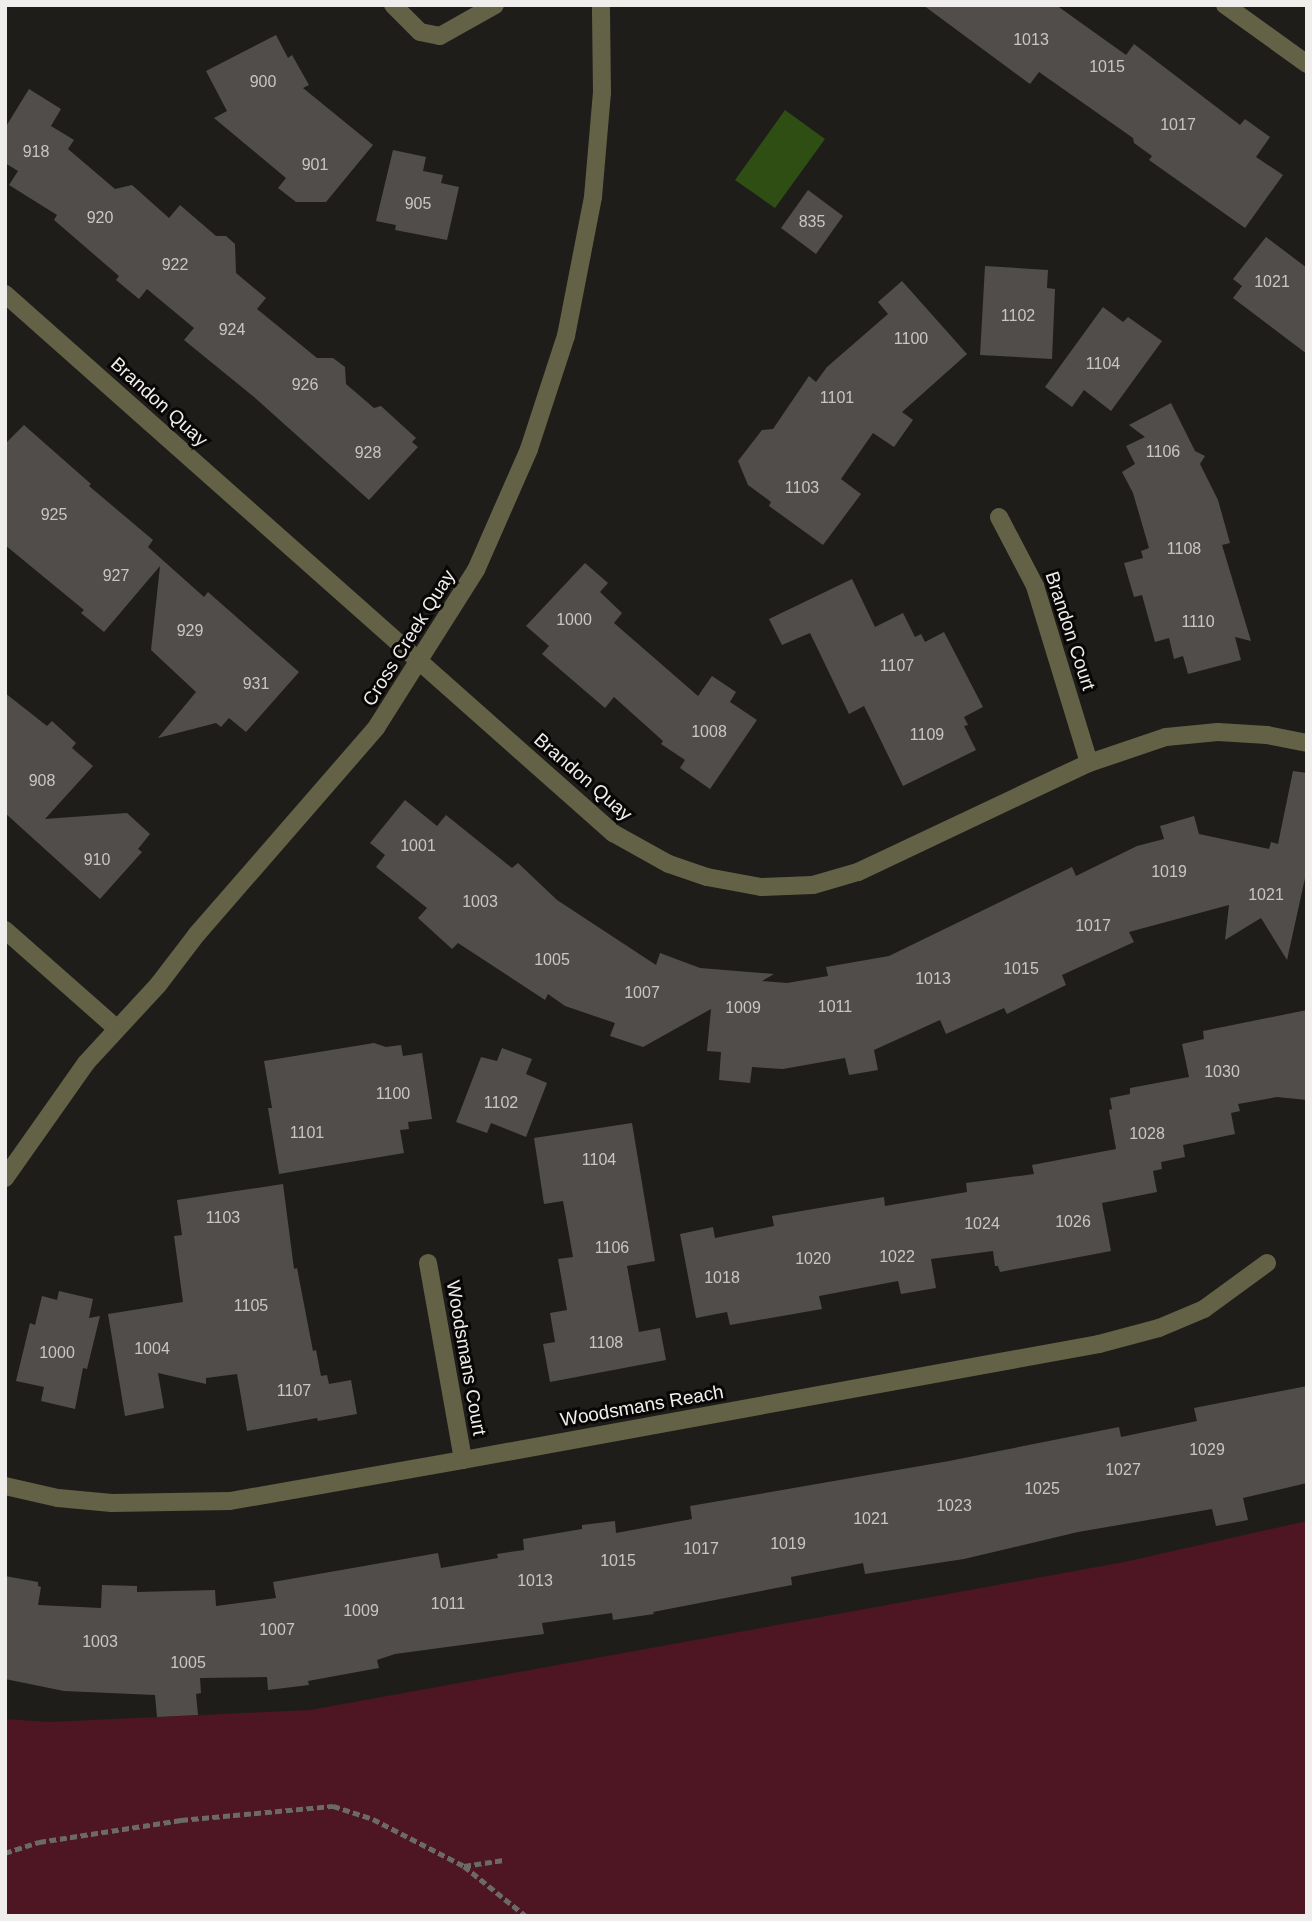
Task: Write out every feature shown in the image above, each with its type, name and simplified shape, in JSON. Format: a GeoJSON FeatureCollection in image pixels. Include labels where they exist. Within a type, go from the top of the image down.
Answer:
{"type":"FeatureCollection","features":[{"type":"Feature","properties":{"kind":"street"},"geometry":{"type":"LineString","coordinates":[[393,5],[420,32],[440,36],[495,5]]}},
{"type":"Feature","properties":{"kind":"street","name":"Cross Creek Quay"},"geometry":{"type":"LineString","coordinates":[[5,1178],[86,1063],[158,985],[197,934],[368,738],[420,661],[481,558],[529,449],[566,335],[593,197],[602,93],[601,5]]}},
{"type":"Feature","properties":{"kind":"street"},"geometry":{"type":"LineString","coordinates":[[1225,5],[1307,64]]}},
{"type":"Feature","properties":{"kind":"street","name":"Brandon Quay"},"geometry":{"type":"LineString","coordinates":[[5,294],[628,843],[669,864],[707,877],[761,887],[813,885],[858,872],[1089,763],[1166,737],[1218,732],[1267,735],[1307,743]]}},
{"type":"Feature","properties":{"kind":"street","name":"Brandon Court"},"geometry":{"type":"LineString","coordinates":[[999,517],[1035,586],[1089,763]]}},
{"type":"Feature","properties":{"kind":"street"},"geometry":{"type":"LineString","coordinates":[[5,930],[116,1028]]}},
{"type":"Feature","properties":{"kind":"street","name":"Woodsmans Court"},"geometry":{"type":"LineString","coordinates":[[428,1263],[463,1461]]}},
{"type":"Feature","properties":{"kind":"street","name":"Woodsmans Reach"},"geometry":{"type":"LineString","coordinates":[[5,1486],[58,1498],[112,1503],[230,1501],[463,1461],[1099,1344],[1159,1328],[1204,1309],[1267,1263]]}},
{"type":"Feature","properties":{"kind":"path"},"geometry":{"type":"LineString","coordinates":[[5,1853],[39,1842],[181,1820],[333,1806],[373,1819],[464,1866],[526,1916]]}},
{"type":"Feature","properties":{"kind":"path"},"geometry":{"type":"LineString","coordinates":[[464,1866],[504,1860]]}},
{"type":"Feature","properties":{"kind":"shaded area"},"geometry":{"type":"Polygon","coordinates":[[[785,110],[825,139],[775,208],[735,180],[785,110]]]}},
{"type":"Feature","properties":{"kind":"shaded area"},"geometry":{"type":"Polygon","coordinates":[[[1307,1521],[1307,1916],[5,1916],[5,1719],[49,1722],[310,1710],[1124,1562],[1307,1521]]]}},
{"type":"Feature","properties":{"kind":"building"},"geometry":{"type":"Polygon","coordinates":[[[923,5],[1056,5],[1126,55],[1134,44],[1240,125],[1245,119],[1270,137],[1256,157],[1283,175],[1245,228],[1149,160],[1152,156],[1134,143],[1133,138],[1039,72],[1030,84],[923,5]]]}},
{"type":"Feature","properties":{"kind":"building"},"geometry":{"type":"Polygon","coordinates":[[[276,35],[288,58],[292,55],[309,85],[303,88],[373,145],[326,202],[296,202],[278,188],[286,178],[214,118],[227,111],[206,71],[276,35]]]}},
{"type":"Feature","properties":{"kind":"building"},"geometry":{"type":"Polygon","coordinates":[[[29,89],[61,109],[51,126],[74,140],[68,149],[115,189],[132,185],[169,218],[180,205],[216,236],[226,236],[235,244],[236,273],[266,298],[257,309],[317,358],[333,358],[345,367],[346,384],[374,408],[381,406],[416,438],[412,442],[418,447],[369,500],[254,397],[184,340],[194,328],[147,289],[139,299],[116,280],[119,276],[54,220],[57,215],[9,185],[18,171],[5,163],[5,128],[29,89]]]}},
{"type":"Feature","properties":{"kind":"building"},"geometry":{"type":"Polygon","coordinates":[[[393,150],[426,157],[423,171],[443,175],[441,183],[459,187],[447,240],[395,230],[396,225],[376,221],[393,150]]]}},
{"type":"Feature","properties":{"kind":"building"},"geometry":{"type":"Polygon","coordinates":[[[808,190],[843,216],[816,254],[781,228],[808,190]]]}},
{"type":"Feature","properties":{"kind":"building"},"geometry":{"type":"Polygon","coordinates":[[[1266,237],[1307,268],[1307,354],[1233,298],[1242,286],[1233,279],[1266,237]]]}},
{"type":"Feature","properties":{"kind":"building"},"geometry":{"type":"Polygon","coordinates":[[[985,266],[1048,270],[1047,288],[1055,289],[1052,359],[980,355],[985,266]]]}},
{"type":"Feature","properties":{"kind":"building"},"geometry":{"type":"Polygon","coordinates":[[[902,281],[967,354],[902,412],[913,420],[894,447],[873,433],[841,479],[861,494],[823,545],[769,506],[771,502],[748,485],[738,461],[762,430],[773,429],[809,376],[816,382],[827,367],[888,314],[878,302],[902,281]]]}},
{"type":"Feature","properties":{"kind":"building"},"geometry":{"type":"Polygon","coordinates":[[[1103,307],[1123,322],[1128,317],[1162,341],[1111,411],[1084,390],[1072,407],[1045,387],[1103,307]]]}},
{"type":"Feature","properties":{"kind":"building"},"geometry":{"type":"Polygon","coordinates":[[[1171,403],[1195,451],[1205,456],[1200,464],[1218,500],[1230,543],[1222,545],[1251,641],[1235,637],[1241,660],[1188,674],[1183,656],[1174,659],[1169,638],[1155,642],[1142,595],[1134,597],[1124,563],[1143,558],[1141,551],[1149,548],[1133,493],[1122,472],[1135,464],[1126,446],[1145,437],[1129,425],[1171,403]]]}},
{"type":"Feature","properties":{"kind":"building"},"geometry":{"type":"Polygon","coordinates":[[[24,425],[91,484],[89,486],[153,540],[148,547],[204,597],[208,592],[299,672],[246,732],[229,718],[221,727],[216,723],[158,738],[196,692],[151,650],[160,566],[104,632],[81,613],[84,610],[5,545],[5,444],[24,425]]]}},
{"type":"Feature","properties":{"kind":"building"},"geometry":{"type":"Polygon","coordinates":[[[585,563],[608,583],[600,592],[622,613],[614,623],[698,696],[712,676],[736,692],[730,702],[757,720],[710,789],[680,768],[685,760],[661,744],[663,741],[614,697],[605,708],[542,654],[549,646],[526,626],[585,563]]]}},
{"type":"Feature","properties":{"kind":"building"},"geometry":{"type":"Polygon","coordinates":[[[852,579],[875,627],[903,613],[915,637],[921,634],[925,642],[944,632],[983,707],[964,717],[968,725],[964,726],[976,750],[903,786],[864,706],[849,714],[810,633],[782,645],[769,619],[852,579]]]}},
{"type":"Feature","properties":{"kind":"building"},"geometry":{"type":"Polygon","coordinates":[[[5,693],[47,726],[52,721],[76,743],[72,748],[93,766],[45,819],[127,813],[150,834],[138,849],[142,852],[100,899],[5,813],[5,693]]]}},
{"type":"Feature","properties":{"kind":"building"},"geometry":{"type":"Polygon","coordinates":[[[1293,771],[1307,773],[1307,869],[1287,960],[1261,918],[1225,940],[1229,905],[1129,932],[1134,942],[1062,975],[1066,985],[1007,1014],[1004,1008],[946,1034],[940,1020],[874,1050],[878,1070],[849,1075],[845,1058],[783,1069],[752,1067],[750,1083],[719,1080],[721,1052],[707,1051],[711,1009],[643,1047],[610,1036],[615,1023],[565,1006],[548,994],[545,1000],[458,943],[452,949],[418,918],[427,908],[376,867],[385,855],[370,843],[405,800],[437,826],[446,815],[512,868],[518,863],[557,900],[656,965],[660,953],[700,968],[774,974],[762,981],[787,983],[828,976],[826,967],[889,956],[1072,867],[1076,876],[1137,846],[1164,839],[1160,826],[1194,816],[1199,834],[1269,849],[1271,842],[1278,844],[1293,771]]]}},
{"type":"Feature","properties":{"kind":"building"},"geometry":{"type":"Polygon","coordinates":[[[1307,1010],[1307,1100],[1277,1097],[1238,1104],[1240,1111],[1231,1113],[1235,1134],[1183,1145],[1185,1157],[1161,1162],[1162,1169],[1153,1171],[1157,1192],[1102,1203],[1111,1251],[1000,1272],[998,1266],[995,1266],[993,1251],[931,1259],[936,1288],[901,1294],[898,1281],[819,1296],[822,1309],[730,1325],[727,1312],[696,1318],[680,1234],[713,1227],[715,1238],[774,1226],[772,1216],[884,1197],[885,1206],[967,1192],[966,1183],[1034,1174],[1032,1165],[1116,1149],[1109,1110],[1112,1109],[1110,1098],[1130,1094],[1130,1088],[1189,1077],[1182,1044],[1204,1039],[1203,1031],[1307,1010]]]}},
{"type":"Feature","properties":{"kind":"building"},"geometry":{"type":"Polygon","coordinates":[[[374,1043],[386,1047],[401,1045],[403,1056],[422,1053],[432,1119],[408,1122],[409,1129],[400,1130],[404,1153],[279,1174],[268,1108],[272,1108],[264,1061],[374,1043]]]}},
{"type":"Feature","properties":{"kind":"building"},"geometry":{"type":"Polygon","coordinates":[[[502,1048],[532,1059],[526,1074],[547,1083],[526,1137],[491,1123],[487,1133],[456,1122],[481,1057],[497,1061],[502,1048]]]}},
{"type":"Feature","properties":{"kind":"building"},"geometry":{"type":"Polygon","coordinates":[[[632,1123],[655,1261],[627,1266],[639,1332],[660,1328],[666,1360],[550,1382],[543,1344],[555,1342],[550,1313],[567,1310],[558,1259],[573,1257],[563,1201],[544,1204],[534,1138],[632,1123]]]}},
{"type":"Feature","properties":{"kind":"building"},"geometry":{"type":"Polygon","coordinates":[[[283,1184],[294,1269],[297,1268],[313,1351],[316,1350],[321,1376],[327,1375],[329,1384],[351,1380],[357,1414],[318,1421],[317,1418],[247,1431],[237,1374],[206,1378],[206,1384],[158,1373],[164,1408],[125,1416],[108,1314],[183,1302],[174,1236],[182,1235],[177,1200],[283,1184]]]}},
{"type":"Feature","properties":{"kind":"building"},"geometry":{"type":"Polygon","coordinates":[[[59,1291],[93,1299],[89,1318],[100,1316],[87,1369],[83,1368],[75,1409],[41,1401],[44,1387],[16,1381],[30,1323],[35,1325],[42,1296],[57,1300],[59,1291]]]}},
{"type":"Feature","properties":{"kind":"building"},"geometry":{"type":"Polygon","coordinates":[[[1307,1386],[1307,1483],[1243,1498],[1248,1520],[1216,1526],[1212,1509],[1078,1532],[964,1559],[865,1574],[863,1563],[791,1577],[792,1585],[653,1612],[654,1614],[613,1620],[612,1613],[542,1623],[544,1634],[395,1654],[377,1660],[379,1668],[308,1681],[309,1685],[268,1690],[267,1677],[200,1678],[201,1693],[196,1694],[198,1715],[157,1717],[155,1695],[64,1691],[5,1679],[5,1576],[38,1582],[41,1587],[38,1605],[101,1608],[102,1585],[137,1586],[137,1592],[215,1590],[216,1606],[276,1598],[273,1582],[438,1553],[441,1568],[498,1558],[497,1554],[524,1550],[523,1539],[582,1529],[582,1525],[615,1521],[616,1533],[692,1519],[690,1506],[949,1461],[1119,1427],[1121,1437],[1197,1421],[1194,1408],[1307,1386]]]}}]}
